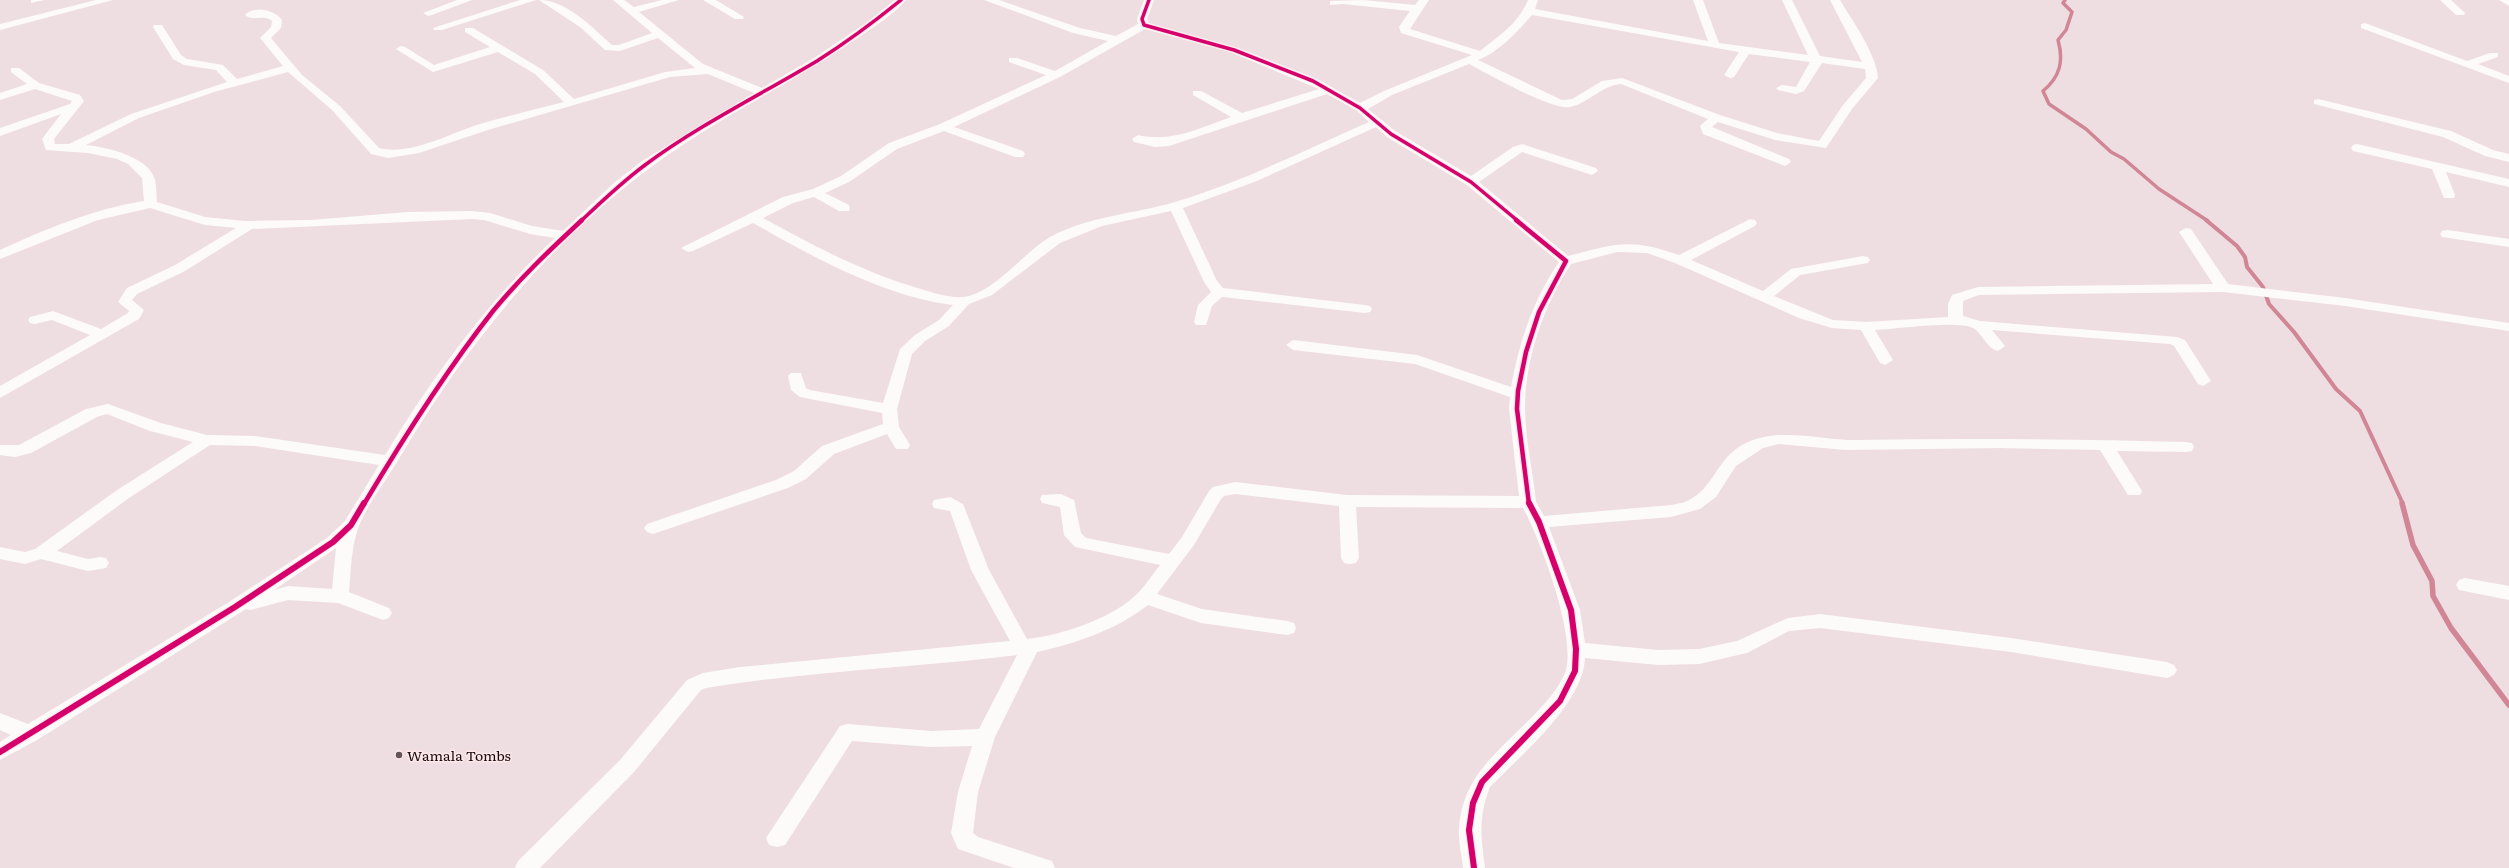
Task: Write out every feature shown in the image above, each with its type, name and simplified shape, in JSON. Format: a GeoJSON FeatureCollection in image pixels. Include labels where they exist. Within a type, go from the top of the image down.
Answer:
{"type":"FeatureCollection","features":[{"type":"Feature","properties":{"kind":"street"},"geometry":{"type":"LineString","coordinates":[[60,20],[0,27],[108,0]]}},
{"type":"Feature","properties":{"kind":"street"},"geometry":{"type":"LineString","coordinates":[[428,13],[467,0]]}},
{"type":"Feature","properties":{"kind":"street"},"geometry":{"type":"LineString","coordinates":[[438,28],[531,0]]}},
{"type":"Feature","properties":{"kind":"street"},"geometry":{"type":"LineString","coordinates":[[544,0],[584,25],[610,48],[620,48],[658,34]]}},
{"type":"Feature","properties":{"kind":"street"},"geometry":{"type":"LineString","coordinates":[[618,0],[699,66],[764,93]]}},
{"type":"Feature","properties":{"kind":"street"},"geometry":{"type":"LineString","coordinates":[[632,11],[674,0]]}},
{"type":"Feature","properties":{"kind":"street"},"geometry":{"type":"LineString","coordinates":[[708,0],[739,17]]}},
{"type":"Feature","properties":{"kind":"street"},"geometry":{"type":"LineString","coordinates":[[340,596],[343,556],[351,525],[388,461],[413,422],[494,310],[533,266],[619,186],[646,164],[685,138],[764,93],[870,25],[901,0]]}},
{"type":"Feature","properties":{"kind":"street"},"geometry":{"type":"LineString","coordinates":[[989,0],[1077,31],[1119,40]]}},
{"type":"Feature","properties":{"kind":"street"},"geometry":{"type":"LineString","coordinates":[[1144,25],[1142,18],[1149,0]]}},
{"type":"Feature","properties":{"kind":"street"},"geometry":{"type":"LineString","coordinates":[[1360,108],[1388,92],[1471,61],[1482,55],[1513,30],[1529,11],[1533,0]]}},
{"type":"Feature","properties":{"kind":"street"},"geometry":{"type":"LineString","coordinates":[[1698,0],[1715,46]]}},
{"type":"Feature","properties":{"kind":"street"},"geometry":{"type":"LineString","coordinates":[[1782,88],[1796,91],[1800,89],[1815,67],[1816,60],[1787,0]]}},
{"type":"Feature","properties":{"kind":"street"},"geometry":{"type":"LineString","coordinates":[[1471,61],[1560,104],[1572,103],[1609,82],[1617,80],[1628,82],[1716,118],[1775,136],[1822,145],[1848,107],[1872,78],[1870,66],[1835,0]]}},
{"type":"Feature","properties":{"kind":"street"},"geometry":{"type":"LineString","coordinates":[[2445,0],[2460,13]]}},
{"type":"Feature","properties":{"kind":"street"},"geometry":{"type":"LineString","coordinates":[[2504,0],[2509,2]]}},
{"type":"Feature","properties":{"kind":"street"},"geometry":{"type":"LineString","coordinates":[[1334,3],[1343,1],[1421,5]]}},
{"type":"Feature","properties":{"kind":"street"},"geometry":{"type":"LineString","coordinates":[[1421,5],[1404,27],[1405,31],[1482,55]]}},
{"type":"Feature","properties":{"kind":"street"},"geometry":{"type":"LineString","coordinates":[[1529,11],[1715,46],[1870,66]]}},
{"type":"Feature","properties":{"kind":"street"},"geometry":{"type":"LineString","coordinates":[[250,15],[265,12],[271,14],[278,20],[276,28],[265,38],[290,68],[336,108],[375,150],[388,154],[414,150],[484,127],[669,74],[710,70]]}},
{"type":"Feature","properties":{"kind":"street"},"geometry":{"type":"LineString","coordinates":[[688,248],[788,200],[818,192],[845,179],[893,146],[944,127],[1056,75],[1144,25],[1234,50],[1298,74],[1328,90],[1360,108],[1376,123],[1471,182],[1566,261]]}},
{"type":"Feature","properties":{"kind":"street"},"geometry":{"type":"LineString","coordinates":[[2365,26],[2509,80]]}},
{"type":"Feature","properties":{"kind":"street"},"geometry":{"type":"LineString","coordinates":[[158,27],[177,57],[184,62],[219,67],[234,83]]}},
{"type":"Feature","properties":{"kind":"street"},"geometry":{"type":"LineString","coordinates":[[469,30],[539,72],[572,103]]}},
{"type":"Feature","properties":{"kind":"street"},"geometry":{"type":"LineString","coordinates":[[401,49],[433,69],[499,48]]}},
{"type":"Feature","properties":{"kind":"street"},"geometry":{"type":"LineString","coordinates":[[1730,75],[1746,50]]}},
{"type":"Feature","properties":{"kind":"street"},"geometry":{"type":"LineString","coordinates":[[2468,64],[2494,55]]}},
{"type":"Feature","properties":{"kind":"street"},"geometry":{"type":"LineString","coordinates":[[1013,60],[1056,75]]}},
{"type":"Feature","properties":{"kind":"street"},"geometry":{"type":"LineString","coordinates":[[71,148],[135,116],[234,83],[290,68]]}},
{"type":"Feature","properties":{"kind":"street"},"geometry":{"type":"LineString","coordinates":[[15,70],[35,85],[76,97],[78,101],[77,105],[57,127],[48,141],[50,147],[88,149],[121,156],[132,161],[148,176],[151,204]]}},
{"type":"Feature","properties":{"kind":"street"},"geometry":{"type":"LineString","coordinates":[[0,97],[35,85]]}},
{"type":"Feature","properties":{"kind":"street"},"geometry":{"type":"LineString","coordinates":[[1138,139],[1154,143],[1169,142],[1328,90]]}},
{"type":"Feature","properties":{"kind":"street"},"geometry":{"type":"LineString","coordinates":[[1197,94],[1242,118]]}},
{"type":"Feature","properties":{"kind":"street"},"geometry":{"type":"LineString","coordinates":[[2318,102],[2447,134],[2489,153],[2509,158]]}},
{"type":"Feature","properties":{"kind":"street"},"geometry":{"type":"LineString","coordinates":[[0,132],[77,105]]}},
{"type":"Feature","properties":{"kind":"street"},"geometry":{"type":"LineString","coordinates":[[1716,118],[1706,126],[1707,131],[1785,162]]}},
{"type":"Feature","properties":{"kind":"street"},"geometry":{"type":"LineString","coordinates":[[753,218],[833,260],[898,288],[937,298],[964,301],[985,294],[1041,248],[1060,237],[1092,226],[1175,206],[1237,185],[1376,123]]}},
{"type":"Feature","properties":{"kind":"street"},"geometry":{"type":"LineString","coordinates":[[944,127],[1019,154]]}},
{"type":"Feature","properties":{"kind":"street"},"geometry":{"type":"LineString","coordinates":[[1471,182],[1522,148],[1592,171]]}},
{"type":"Feature","properties":{"kind":"street"},"geometry":{"type":"LineString","coordinates":[[2357,148],[2438,168],[2509,183]]}},
{"type":"Feature","properties":{"kind":"street"},"geometry":{"type":"LineString","coordinates":[[2438,168],[2449,195]]}},
{"type":"Feature","properties":{"kind":"street"},"geometry":{"type":"LineString","coordinates":[[818,192],[821,197],[844,208]]}},
{"type":"Feature","properties":{"kind":"street"},"geometry":{"type":"LineString","coordinates":[[0,255],[95,216],[127,207],[151,204],[212,222],[284,225],[458,214],[485,216],[530,230],[566,235]]}},
{"type":"Feature","properties":{"kind":"street"},"geometry":{"type":"LineString","coordinates":[[1175,206],[1210,282],[1219,292],[1365,309]]}},
{"type":"Feature","properties":{"kind":"street"},"geometry":{"type":"LineString","coordinates":[[1680,260],[1750,223]]}},
{"type":"Feature","properties":{"kind":"street"},"geometry":{"type":"LineString","coordinates":[[0,394],[137,313],[137,310],[125,302],[125,299],[132,291],[180,268],[251,224]]}},
{"type":"Feature","properties":{"kind":"street"},"geometry":{"type":"LineString","coordinates":[[2186,232],[2223,288]]}},
{"type":"Feature","properties":{"kind":"street"},"geometry":{"type":"LineString","coordinates":[[2447,234],[2509,243]]}},
{"type":"Feature","properties":{"kind":"street"},"geometry":{"type":"LineString","coordinates":[[0,242],[16,248]]}},
{"type":"Feature","properties":{"kind":"street"},"geometry":{"type":"LineString","coordinates":[[1474,868],[1469,830],[1473,803],[1482,782],[1560,701],[1576,671],[1576,649],[1572,610],[1539,522],[1528,502],[1519,429],[1517,394],[1536,322],[1557,273],[1566,261],[1628,246],[1649,249],[1680,260],[1816,320],[1832,324],[1866,326],[1939,323],[1956,318],[1979,325],[2172,340],[2180,343],[2203,381]]}},
{"type":"Feature","properties":{"kind":"street"},"geometry":{"type":"LineString","coordinates":[[1765,297],[1786,278],[1796,272],[1863,260]]}},
{"type":"Feature","properties":{"kind":"street"},"geometry":{"type":"LineString","coordinates":[[1956,318],[1955,304],[1957,298],[1978,291],[2223,288],[2263,294],[2345,302],[2509,327]]}},
{"type":"Feature","properties":{"kind":"street"},"geometry":{"type":"LineString","coordinates":[[1201,322],[1205,306],[1219,292]]}},
{"type":"Feature","properties":{"kind":"street"},"geometry":{"type":"LineString","coordinates":[[902,445],[891,427],[889,409],[905,352],[920,338],[944,323],[964,301]]}},
{"type":"Feature","properties":{"kind":"street"},"geometry":{"type":"LineString","coordinates":[[36,320],[53,314],[101,334]]}},
{"type":"Feature","properties":{"kind":"street"},"geometry":{"type":"LineString","coordinates":[[1979,325],[1998,346]]}},
{"type":"Feature","properties":{"kind":"street"},"geometry":{"type":"LineString","coordinates":[[1866,326],[1885,360]]}},
{"type":"Feature","properties":{"kind":"street"},"geometry":{"type":"LineString","coordinates":[[1293,345],[1417,360],[1517,394]]}},
{"type":"Feature","properties":{"kind":"street"},"geometry":{"type":"LineString","coordinates":[[796,376],[800,390],[804,394],[889,409]]}},
{"type":"Feature","properties":{"kind":"street"},"geometry":{"type":"LineString","coordinates":[[0,450],[15,452],[25,449],[92,414],[108,409],[156,427],[208,440],[255,441],[388,461]]}},
{"type":"Feature","properties":{"kind":"street"},"geometry":{"type":"LineString","coordinates":[[653,528],[777,486],[800,475],[828,450],[891,427]]}},
{"type":"Feature","properties":{"kind":"street"},"geometry":{"type":"LineString","coordinates":[[1539,522],[1672,511],[1694,505],[1710,493],[1730,462],[1738,455],[1758,444],[1779,439],[1845,445],[2001,443],[2106,447],[2186,447]]}},
{"type":"Feature","properties":{"kind":"street"},"geometry":{"type":"LineString","coordinates":[[0,553],[25,558],[41,553],[123,494],[208,440]]}},
{"type":"Feature","properties":{"kind":"street"},"geometry":{"type":"LineString","coordinates":[[2106,447],[2134,491]]}},
{"type":"Feature","properties":{"kind":"street"},"geometry":{"type":"LineString","coordinates":[[526,868],[627,766],[690,689],[703,681],[740,675],[942,657],[1026,646],[1059,640],[1095,628],[1126,612],[1145,597],[1188,541],[1210,501],[1220,491],[1235,488],[1347,501],[1528,502]]}},
{"type":"Feature","properties":{"kind":"street"},"geometry":{"type":"LineString","coordinates":[[1048,499],[1061,500],[1068,504],[1073,535],[1081,543],[1173,561]]}},
{"type":"Feature","properties":{"kind":"street"},"geometry":{"type":"LineString","coordinates":[[1347,501],[1350,558]]}},
{"type":"Feature","properties":{"kind":"street"},"geometry":{"type":"LineString","coordinates":[[940,504],[950,503],[957,508],[980,570],[1026,646]]}},
{"type":"Feature","properties":{"kind":"street"},"geometry":{"type":"LineString","coordinates":[[0,752],[235,607],[333,542],[351,525]]}},
{"type":"Feature","properties":{"kind":"street"},"geometry":{"type":"LineString","coordinates":[[41,553],[88,565],[100,563]]}},
{"type":"Feature","properties":{"kind":"street"},"geometry":{"type":"LineString","coordinates":[[2465,585],[2509,593]]}},
{"type":"Feature","properties":{"kind":"street"},"geometry":{"type":"LineString","coordinates":[[235,607],[288,593],[340,596],[383,613]]}},
{"type":"Feature","properties":{"kind":"street"},"geometry":{"type":"LineString","coordinates":[[1145,597],[1201,616],[1287,628]]}},
{"type":"Feature","properties":{"kind":"street"},"geometry":{"type":"LineString","coordinates":[[1576,649],[1663,657],[1710,654],[1740,648],[1782,627],[1797,622],[1820,621],[2011,645],[2167,670]]}},
{"type":"Feature","properties":{"kind":"street"},"geometry":{"type":"LineString","coordinates":[[1026,646],[985,738],[968,792],[962,832],[963,837],[972,845],[1044,868]]}},
{"type":"Feature","properties":{"kind":"street"},"geometry":{"type":"LineString","coordinates":[[0,721],[30,734]]}},
{"type":"Feature","properties":{"kind":"street"},"geometry":{"type":"LineString","coordinates":[[777,838],[847,732],[931,739],[985,738]]}},
{"type":"Feature","properties":{"kind":"waterway"},"geometry":{"type":"LineString","coordinates":[[2065,0],[2063,3],[2072,12],[2066,30],[2058,40],[2061,55],[2057,74],[2049,86],[2043,91],[2049,104],[2086,129],[2111,152],[2124,159],[2159,189],[2208,221]]}},
{"type":"Feature","properties":{"kind":"waterway"},"geometry":{"type":"LineString","coordinates":[[2206,220],[2237,246],[2245,257],[2247,267],[2263,287],[2269,304],[2294,332],[2336,389],[2360,411],[2403,504]]}},
{"type":"Feature","properties":{"kind":"waterway"},"geometry":{"type":"LineString","coordinates":[[2402,503],[2413,545],[2432,581],[2433,596],[2451,628],[2509,705]]}},
{"type":"Feature","properties":{"kind":"cycle path"},"geometry":{"type":"LineString","coordinates":[[0,752],[235,607],[333,542],[351,525],[413,422],[451,367],[494,310],[533,266],[619,185],[646,164],[685,138],[818,60],[870,25],[901,0]]}},
{"type":"Feature","properties":{"kind":"cycle path"},"geometry":{"type":"LineString","coordinates":[[1149,0],[1142,19],[1144,25],[1234,50],[1313,81],[1360,108],[1391,134],[1471,182],[1566,261],[1547,293],[1532,332],[1521,372],[1517,409],[1528,502],[1539,522],[1571,610],[1576,649],[1575,671],[1560,701],[1482,782],[1473,803],[1469,830],[1474,868]]}},
{"type":"Feature","properties":{"kind":"place","name":"Wamala Tombs"},"geometry":{"type":"Point","coordinates":[399,755]}}]}
